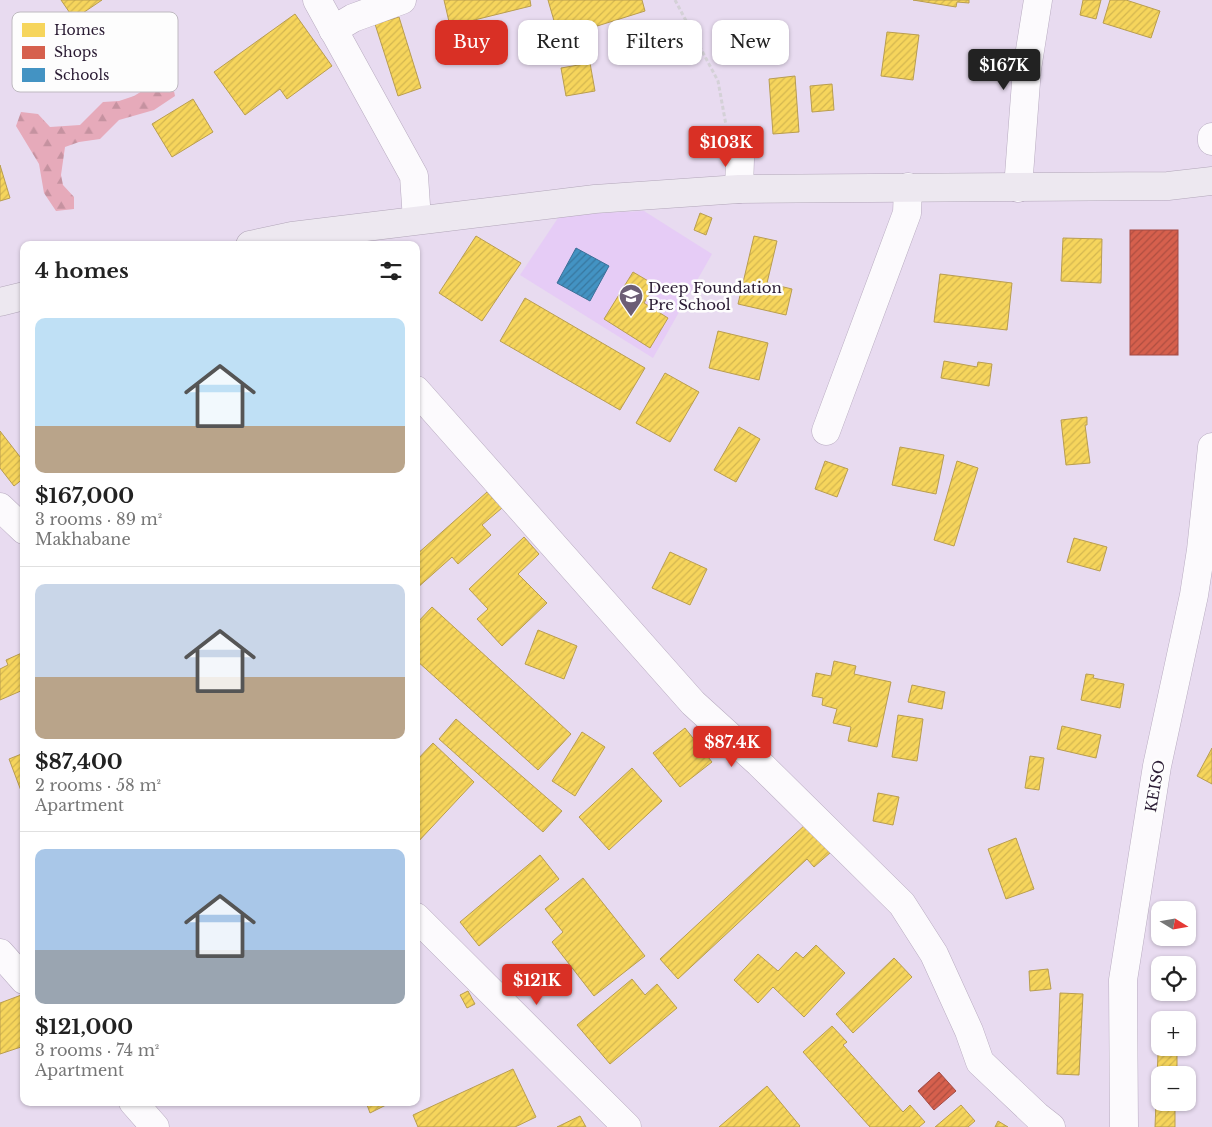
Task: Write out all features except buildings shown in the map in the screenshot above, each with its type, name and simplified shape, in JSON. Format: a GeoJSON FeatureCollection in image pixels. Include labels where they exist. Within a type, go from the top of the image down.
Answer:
{"type":"FeatureCollection","features":[{"type":"Feature","properties":{"kind":"main road"},"geometry":{"type":"LineString","coordinates":[[294,240],[417,220],[595,199],[739,189],[1168,186],[1212,181]]}},
{"type":"Feature","properties":{"kind":"main road"},"geometry":{"type":"LineString","coordinates":[[0,302],[20,297]]}},
{"type":"Feature","properties":{"kind":"street"},"geometry":{"type":"LineString","coordinates":[[317,0],[414,176],[417,220]]}},
{"type":"Feature","properties":{"kind":"street"},"geometry":{"type":"LineString","coordinates":[[333,30],[353,18],[402,0]]}},
{"type":"Feature","properties":{"kind":"street"},"geometry":{"type":"LineString","coordinates":[[1018,188],[1027,69],[1038,0]]}},
{"type":"Feature","properties":{"kind":"street"},"geometry":{"type":"LineString","coordinates":[[738,152],[740,160],[739,189]]}},
{"type":"Feature","properties":{"kind":"street"},"geometry":{"type":"LineString","coordinates":[[826,431],[907,213],[908,187]]}},
{"type":"Feature","properties":{"kind":"street"},"geometry":{"type":"LineString","coordinates":[[420,395],[693,703],[759,763],[902,904],[934,954],[969,1031],[980,1062],[1037,1116],[1052,1127]]}},
{"type":"Feature","properties":{"kind":"street","name":"KEISO"},"geometry":{"type":"LineString","coordinates":[[1124,1127],[1123,980],[1158,766],[1194,595],[1201,550],[1212,447]]}},
{"type":"Feature","properties":{"kind":"street"},"geometry":{"type":"LineString","coordinates":[[0,507],[20,526]]}},
{"type":"Feature","properties":{"kind":"street"},"geometry":{"type":"LineString","coordinates":[[420,921],[627,1127]]}},
{"type":"Feature","properties":{"kind":"street"},"geometry":{"type":"LineString","coordinates":[[0,953],[20,976]]}},
{"type":"Feature","properties":{"kind":"street"},"geometry":{"type":"LineString","coordinates":[[137,1106],[155,1127]]}},
{"type":"Feature","properties":{"kind":"path"},"geometry":{"type":"LineString","coordinates":[[675,0],[718,81],[727,128],[738,152]]}},
{"type":"Feature","properties":{"kind":"shaded area","name":"Deep Foundation Pre School"},"geometry":{"type":"Polygon","coordinates":[[[644,211],[712,254],[653,358],[520,275],[560,215],[644,211]]]}},
{"type":"Feature","properties":{"kind":"green space"},"geometry":{"type":"Polygon","coordinates":[[[140,92],[174,92],[175,96],[154,110],[119,120],[100,139],[79,142],[65,147],[61,175],[63,185],[74,197],[74,209],[56,211],[44,193],[39,164],[16,126],[21,112],[38,114],[50,127],[80,125],[103,102],[119,101],[140,92]]]}},
{"type":"Feature","properties":{"kind":"place","name":"Deep Foundation Pre School"},"geometry":{"type":"Point","coordinates":[631,317]}}]}
